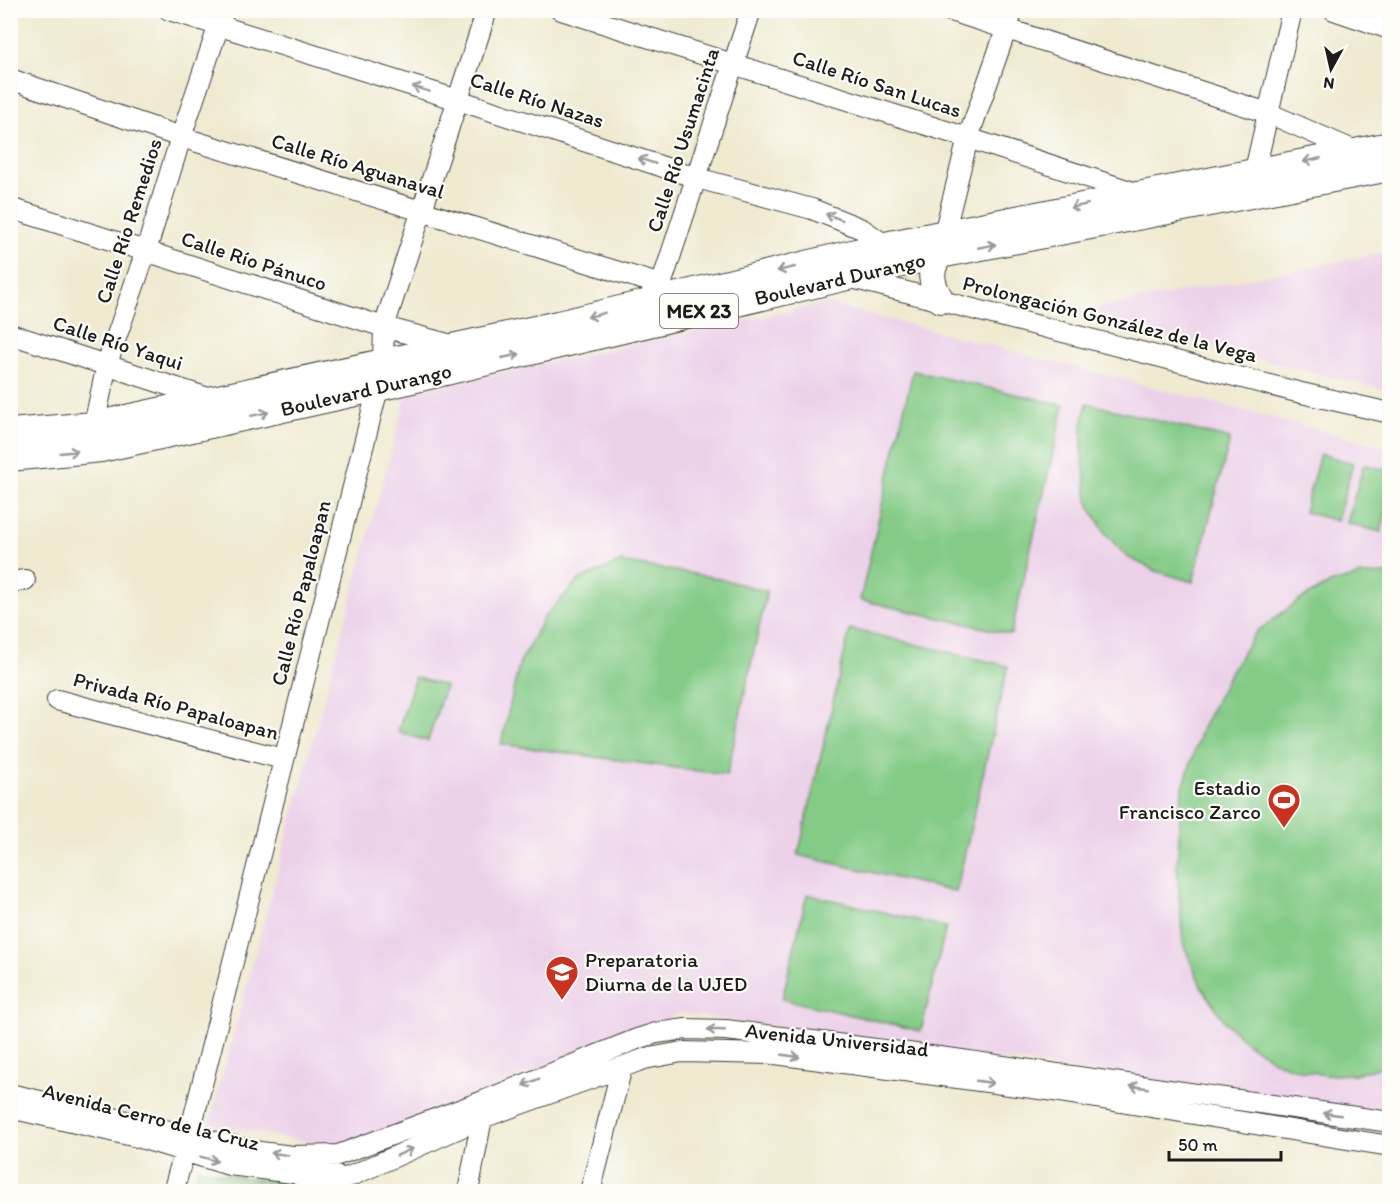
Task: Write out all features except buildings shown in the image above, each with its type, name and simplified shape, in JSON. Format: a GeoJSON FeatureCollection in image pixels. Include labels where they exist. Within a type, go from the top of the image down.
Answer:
{"type":"FeatureCollection","features":[{"type":"Feature","properties":{"kind":"main road","name":"Boulevard Durango"},"geometry":{"type":"LineString","coordinates":[[10,432],[98,437],[211,399],[665,300],[885,245],[942,244],[1177,208],[1355,152],[1389,145]]}},
{"type":"Feature","properties":{"kind":"main road","name":"Boulevard Durango"},"geometry":{"type":"LineString","coordinates":[[10,458],[98,437],[378,388],[481,363],[665,300],[756,299],[844,276],[942,244],[1139,194],[1389,168]]}},
{"type":"Feature","properties":{"kind":"main road"},"geometry":{"type":"LineString","coordinates":[[941,300],[935,290],[931,275],[942,244]]}},
{"type":"Feature","properties":{"kind":"street","name":"Calle Río Nazas"},"geometry":{"type":"LineString","coordinates":[[169,10],[222,19],[458,100],[697,177],[838,218],[862,229],[885,245]]}},
{"type":"Feature","properties":{"kind":"street","name":"Calle Río Papaloapan"},"geometry":{"type":"LineString","coordinates":[[173,1191],[187,1144],[378,388],[383,362],[384,327],[487,10]]}},
{"type":"Feature","properties":{"kind":"street","name":"Calle Río San Lucas"},"geometry":{"type":"LineString","coordinates":[[561,10],[968,138],[1177,208]]}},
{"type":"Feature","properties":{"kind":"street","name":"Calle Río Usumacinta"},"geometry":{"type":"LineString","coordinates":[[665,300],[697,177],[751,10]]}},
{"type":"Feature","properties":{"kind":"street"},"geometry":{"type":"LineString","coordinates":[[948,10],[1009,20],[1268,113],[1355,152]]}},
{"type":"Feature","properties":{"kind":"street"},"geometry":{"type":"LineString","coordinates":[[1252,183],[1292,10]]}},
{"type":"Feature","properties":{"kind":"street"},"geometry":{"type":"LineString","coordinates":[[1334,10],[1389,29]]}},
{"type":"Feature","properties":{"kind":"street","name":"Calle Río Remedios"},"geometry":{"type":"LineString","coordinates":[[98,437],[106,364],[146,251],[181,137],[222,19]]}},
{"type":"Feature","properties":{"kind":"street"},"geometry":{"type":"LineString","coordinates":[[942,244],[968,138],[1009,20]]}},
{"type":"Feature","properties":{"kind":"street","name":"Calle Río Aguanaval"},"geometry":{"type":"LineString","coordinates":[[10,79],[181,137],[421,210],[665,300]]}},
{"type":"Feature","properties":{"kind":"street","name":"Calle Río Pánuco"},"geometry":{"type":"LineString","coordinates":[[10,208],[384,327],[455,346],[481,363]]}},
{"type":"Feature","properties":{"kind":"street","name":"Prolongación González de la Vega"},"geometry":{"type":"LineString","coordinates":[[824,261],[844,276],[1297,392],[1389,413]]}},
{"type":"Feature","properties":{"kind":"street","name":"Calle Río Yaqui"},"geometry":{"type":"LineString","coordinates":[[10,334],[211,399]]}},
{"type":"Feature","properties":{"kind":"street","name":"Privada Río Papaloapan"},"geometry":{"type":"LineString","coordinates":[[57,699],[283,759]]}},
{"type":"Feature","properties":{"kind":"street","name":"Avenida Universidad"},"geometry":{"type":"LineString","coordinates":[[338,1155],[483,1101],[626,1043],[656,1033],[686,1029],[726,1030],[955,1059],[1383,1121]]}},
{"type":"Feature","properties":{"kind":"street","name":"Avenida Universidad"},"geometry":{"type":"LineString","coordinates":[[298,1191],[351,1176],[482,1118],[622,1067],[645,1059],[682,1052],[775,1054],[1047,1090],[1380,1144]]}},
{"type":"Feature","properties":{"kind":"street"},"geometry":{"type":"LineString","coordinates":[[590,1191],[622,1067]]}},
{"type":"Feature","properties":{"kind":"street","name":"Avenida Cerro de la Cruz"},"geometry":{"type":"LineString","coordinates":[[10,1094],[187,1144],[229,1165],[292,1173],[351,1176]]}},
{"type":"Feature","properties":{"kind":"street","name":"Avenida Cerro de la Cruz"},"geometry":{"type":"LineString","coordinates":[[10,1108],[137,1137],[292,1156],[338,1155]]}},
{"type":"Feature","properties":{"kind":"street"},"geometry":{"type":"LineString","coordinates":[[468,1191],[482,1118]]}},
{"type":"Feature","properties":{"kind":"street"},"geometry":{"type":"LineString","coordinates":[[1380,1144],[1383,1121]]}},
{"type":"Feature","properties":{"kind":"shaded area"},"geometry":{"type":"Polygon","coordinates":[[[1389,252],[1389,391],[1070,313],[1389,252]]]}},
{"type":"Feature","properties":{"kind":"shaded area"},"geometry":{"type":"Polygon","coordinates":[[[825,303],[1389,448],[1389,1116],[680,1013],[344,1148],[209,1124],[407,393],[825,303]]]}},
{"type":"Feature","properties":{"kind":"green space"},"geometry":{"type":"Polygon","coordinates":[[[913,371],[1064,405],[1011,634],[860,600],[913,371]]]}},
{"type":"Feature","properties":{"kind":"green space"},"geometry":{"type":"Polygon","coordinates":[[[1087,403],[1230,439],[1193,582],[1156,571],[1127,557],[1106,534],[1089,506],[1082,454],[1082,426],[1087,403]]]}},
{"type":"Feature","properties":{"kind":"green space"},"geometry":{"type":"Polygon","coordinates":[[[1320,454],[1353,463],[1337,521],[1304,512],[1320,454]]]}},
{"type":"Feature","properties":{"kind":"green space"},"geometry":{"type":"Polygon","coordinates":[[[1364,464],[1389,471],[1389,500],[1381,532],[1347,523],[1364,464]]]}},
{"type":"Feature","properties":{"kind":"green space"},"geometry":{"type":"Polygon","coordinates":[[[621,562],[712,577],[767,591],[727,775],[501,744],[519,665],[544,617],[579,580],[621,562]]]}},
{"type":"Feature","properties":{"kind":"green space","name":"Estadio Francisco Zarco"},"geometry":{"type":"Polygon","coordinates":[[[1389,574],[1389,1065],[1355,1074],[1326,1075],[1279,1063],[1248,1044],[1225,1022],[1201,986],[1183,943],[1177,867],[1182,791],[1201,730],[1230,673],[1256,632],[1300,600],[1329,584],[1362,575],[1389,574]]]}},
{"type":"Feature","properties":{"kind":"green space"},"geometry":{"type":"Polygon","coordinates":[[[850,629],[1008,666],[956,892],[798,855],[850,629]]]}},
{"type":"Feature","properties":{"kind":"green space"},"geometry":{"type":"Polygon","coordinates":[[[415,677],[445,686],[428,741],[398,732],[415,677]]]}},
{"type":"Feature","properties":{"kind":"green space"},"geometry":{"type":"Polygon","coordinates":[[[807,894],[946,927],[921,1031],[782,999],[807,894]]]}},
{"type":"Feature","properties":{"kind":"green space"},"geometry":{"type":"Polygon","coordinates":[[[198,1168],[240,1177],[289,1183],[290,1187],[272,1191],[192,1192],[198,1168]]]}},
{"type":"Feature","properties":{"kind":"place","name":"Estadio Francisco Zarco"},"geometry":{"type":"Point","coordinates":[1284,829]}},
{"type":"Feature","properties":{"kind":"place","name":"Preparatoria Diurna de la UJED"},"geometry":{"type":"Point","coordinates":[562,1001]}}]}
